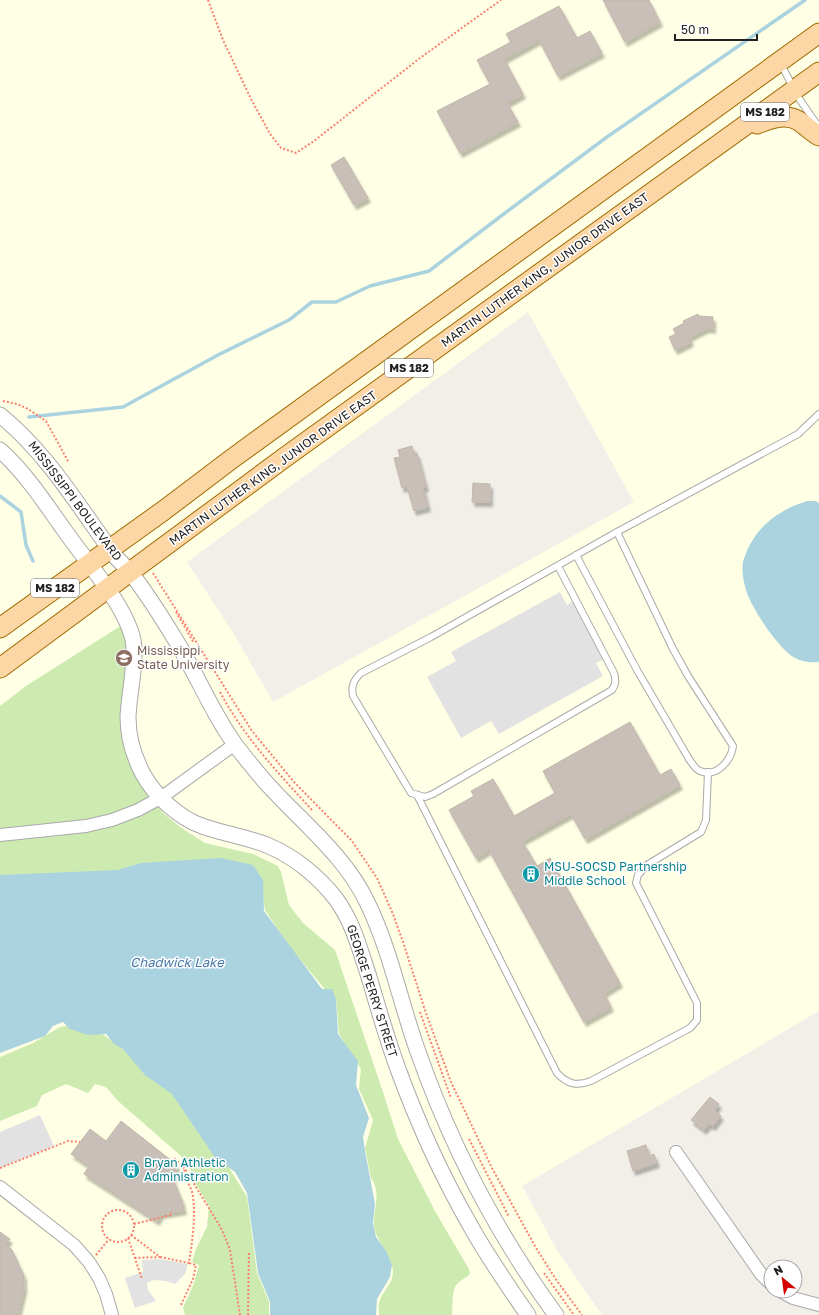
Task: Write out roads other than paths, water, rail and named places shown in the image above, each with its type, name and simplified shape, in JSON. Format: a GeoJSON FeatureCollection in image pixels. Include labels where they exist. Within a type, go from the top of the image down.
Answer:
{"type":"FeatureCollection","features":[{"type":"Feature","properties":{"kind":"main road","name":"MS 182"},"geometry":{"type":"LineString","coordinates":[[0,628],[819,33]]}},
{"type":"Feature","properties":{"kind":"main road","name":"MARTIN LUTHER KING, JUNIOR DRIVE EAST"},"geometry":{"type":"LineString","coordinates":[[0,668],[291,453],[819,72]]}},
{"type":"Feature","properties":{"kind":"main road"},"geometry":{"type":"LineString","coordinates":[[735,133],[776,117],[789,117],[799,121],[819,136]]}},
{"type":"Feature","properties":{"kind":"street","name":"MISSISSIPPI BOULEVARD"},"geometry":{"type":"LineString","coordinates":[[1,408],[44,458],[110,548],[130,572]]}},
{"type":"Feature","properties":{"kind":"street","name":"MISSISSIPPI BOULEVARD"},"geometry":{"type":"LineString","coordinates":[[0,450],[22,472],[107,590]]}},
{"type":"Feature","properties":{"kind":"street","name":"GEORGE PERRY STREET"},"geometry":{"type":"LineString","coordinates":[[130,572],[174,638],[235,744],[269,786],[334,854],[356,882],[374,918],[417,1049],[442,1116],[470,1175],[500,1229],[537,1289],[556,1315]]}},
{"type":"Feature","properties":{"kind":"street","name":"GEORGE PERRY STREET"},"geometry":{"type":"LineString","coordinates":[[107,590],[127,621],[132,634],[134,647],[128,719],[134,752],[144,775],[162,797],[179,814],[201,826],[256,841],[283,852],[316,877],[337,901],[346,914],[356,936],[399,1070],[417,1116],[442,1172],[469,1224],[496,1268],[528,1315]]}},
{"type":"Feature","properties":{"kind":"street"},"geometry":{"type":"LineString","coordinates":[[0,835],[100,823],[138,810],[162,797],[235,744]]}},
{"type":"Feature","properties":{"kind":"street"},"geometry":{"type":"LineString","coordinates":[[676,1152],[763,1276]]}},
{"type":"Feature","properties":{"kind":"street"},"geometry":{"type":"LineString","coordinates":[[0,1187],[74,1245],[89,1262],[99,1278],[106,1294],[112,1315]]}},
{"type":"Feature","properties":{"kind":"street"},"geometry":{"type":"LineString","coordinates":[[797,1299],[819,1305]]}},
{"type":"Feature","properties":{"kind":"lane"},"geometry":{"type":"LineString","coordinates":[[780,62],[798,97],[819,128]]}},
{"type":"Feature","properties":{"kind":"lane"},"geometry":{"type":"LineString","coordinates":[[558,566],[614,673],[616,685],[612,690],[433,794],[425,797],[411,792],[353,696],[352,688],[354,680],[361,673],[431,637],[617,532],[798,434],[819,414]]}},
{"type":"Feature","properties":{"kind":"lane"},"geometry":{"type":"LineString","coordinates":[[576,555],[637,670],[694,767],[700,771],[708,772],[718,770],[727,763],[732,754],[733,746],[688,676],[673,649],[617,532]]}},
{"type":"Feature","properties":{"kind":"lane"},"geometry":{"type":"LineString","coordinates":[[417,795],[557,1074],[563,1079],[580,1085],[591,1081],[690,1028],[697,1020],[697,1003],[636,883],[638,875],[646,865],[701,832],[706,820],[708,772]]}},
{"type":"Feature","properties":{"kind":"water"},"geometry":{"type":"Polygon","coordinates":[[[807,501],[815,501],[819,503],[819,662],[804,661],[795,658],[781,646],[765,626],[752,604],[747,594],[743,572],[743,562],[750,545],[758,532],[775,516],[807,501]]]}},
{"type":"Feature","properties":{"kind":"water","name":"Chadwick Lake"},"geometry":{"type":"Polygon","coordinates":[[[221,858],[253,865],[263,880],[264,911],[322,989],[332,989],[336,999],[338,1034],[358,1061],[356,1085],[369,1118],[363,1137],[375,1204],[373,1223],[376,1237],[386,1251],[392,1265],[390,1277],[377,1299],[376,1315],[270,1315],[270,1302],[258,1273],[247,1193],[235,1172],[216,1159],[172,1094],[145,1075],[123,1049],[114,1044],[106,1034],[88,1035],[70,1029],[63,1022],[53,1026],[45,1036],[0,1053],[0,875],[118,870],[141,863],[221,858]]]}},
{"type":"Feature","properties":{"kind":"waterway"},"geometry":{"type":"LineString","coordinates":[[29,417],[123,407],[218,355],[289,320],[312,302],[336,302],[370,286],[429,271],[607,137],[805,0]]}},
{"type":"Feature","properties":{"kind":"waterway"},"geometry":{"type":"LineString","coordinates":[[0,496],[21,512],[26,545],[33,561]]}},
{"type":"Feature","properties":{"kind":"place","name":"Mississippi State University"},"geometry":{"type":"Point","coordinates":[124,658]}},
{"type":"Feature","properties":{"kind":"place","name":"MSU-SOCSD Partnership Middle School"},"geometry":{"type":"Point","coordinates":[531,874]}},
{"type":"Feature","properties":{"kind":"place","name":"Bryan Athletic Administration"},"geometry":{"type":"Point","coordinates":[131,1170]}}]}
